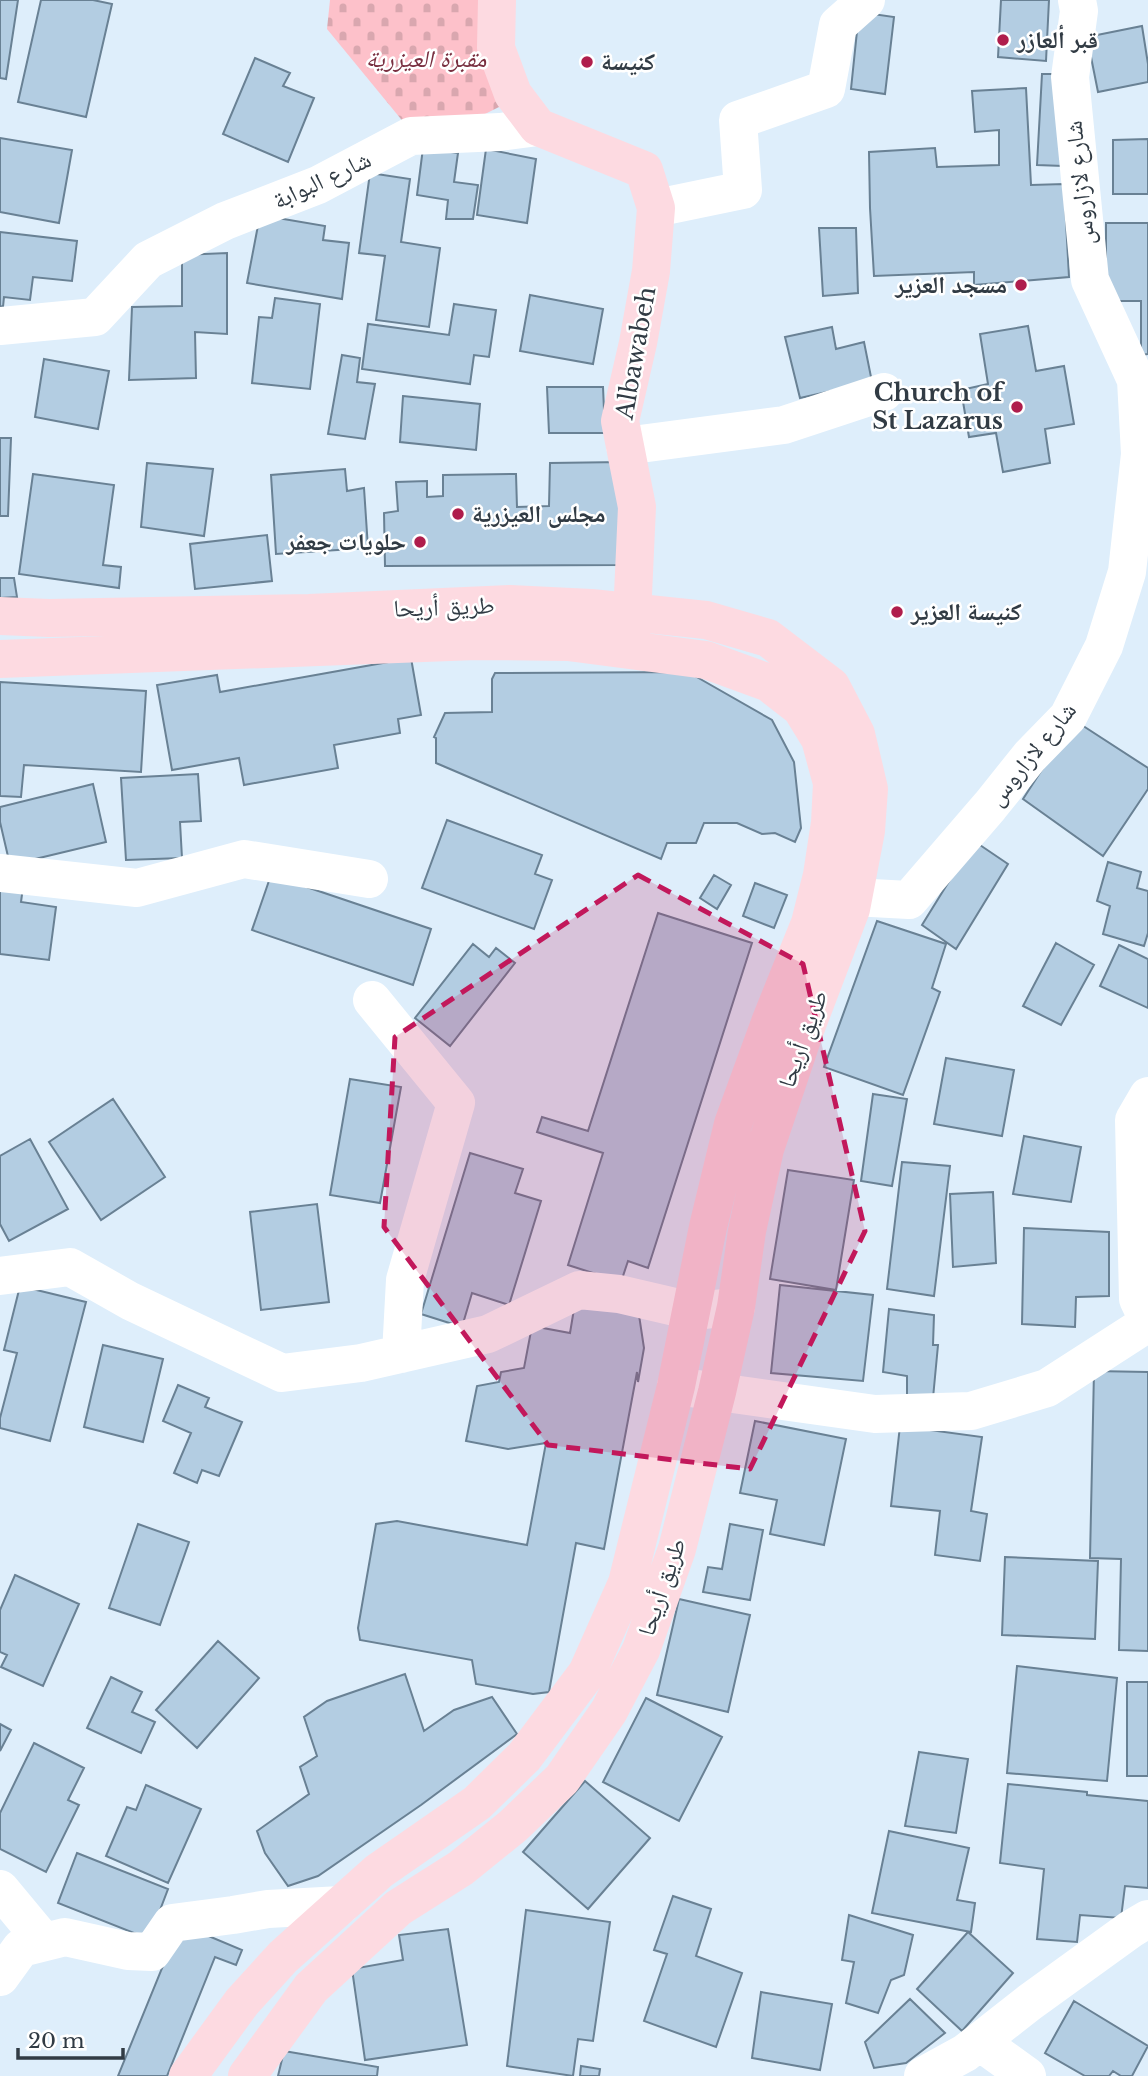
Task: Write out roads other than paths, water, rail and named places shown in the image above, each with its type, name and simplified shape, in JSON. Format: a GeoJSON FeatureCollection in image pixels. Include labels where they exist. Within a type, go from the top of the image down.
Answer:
{"type":"FeatureCollection","features":[{"type":"Feature","properties":{"kind":"main road"},"geometry":{"type":"LineString","coordinates":[[496,0],[496,48],[513,94],[538,127]]}},
{"type":"Feature","properties":{"kind":"main road","name":"Albawabeh"},"geometry":{"type":"LineString","coordinates":[[538,127],[644,170],[656,208],[651,271],[620,421],[637,507],[630,650]]}},
{"type":"Feature","properties":{"kind":"main road","name":"طريق أريحا"},"geometry":{"type":"LineString","coordinates":[[0,616],[49,618],[309,613],[510,604],[634,611],[706,620],[768,638],[831,686],[856,734],[869,789],[866,831],[850,909],[765,1149],[747,1231],[736,1307],[717,1392],[677,1549],[641,1650],[609,1711],[562,1779],[513,1826],[461,1868],[398,1908],[311,1987],[247,2076]]}},
{"type":"Feature","properties":{"kind":"main road","name":"طريق أريحا"},"geometry":{"type":"LineString","coordinates":[[0,659],[476,641],[568,642],[706,660],[769,683],[801,708],[820,739],[832,783],[830,823],[822,875],[810,923],[733,1125],[708,1227],[676,1386],[627,1583],[587,1673],[524,1757],[477,1803],[379,1871],[283,1957],[242,2002],[189,2075]]}},
{"type":"Feature","properties":{"kind":"street"},"geometry":{"type":"LineString","coordinates":[[656,208],[743,190],[738,120],[826,89],[838,25],[866,0]]}},
{"type":"Feature","properties":{"kind":"street","name":"شارع لازاروس"},"geometry":{"type":"LineString","coordinates":[[853,897],[909,900],[1030,756],[1068,717],[1104,646],[1128,572],[1140,454],[1142,380],[1090,280],[1070,77],[1079,10],[1077,0]]}},
{"type":"Feature","properties":{"kind":"street","name":"شارع البوابة"},"geometry":{"type":"LineString","coordinates":[[0,326],[95,317],[148,260],[225,221],[318,185],[411,136],[500,132],[538,127]]}},
{"type":"Feature","properties":{"kind":"street"},"geometry":{"type":"LineString","coordinates":[[625,446],[784,425],[884,392]]}},
{"type":"Feature","properties":{"kind":"street"},"geometry":{"type":"LineString","coordinates":[[0,873],[137,888],[244,859],[369,879]]}},
{"type":"Feature","properties":{"kind":"street"},"geometry":{"type":"LineString","coordinates":[[372,1000],[456,1103],[405,1280],[401,1354]]}},
{"type":"Feature","properties":{"kind":"street"},"geometry":{"type":"LineString","coordinates":[[676,1386],[876,1415],[971,1411],[1047,1388],[1148,1322],[1138,1300],[1134,1120],[1148,1096]]}},
{"type":"Feature","properties":{"kind":"street"},"geometry":{"type":"LineString","coordinates":[[0,1276],[70,1266],[130,1301],[282,1373],[361,1363],[488,1334],[579,1290],[619,1294],[692,1311],[736,1307]]}},
{"type":"Feature","properties":{"kind":"street"},"geometry":{"type":"LineString","coordinates":[[0,1889],[44,1942]]}},
{"type":"Feature","properties":{"kind":"street"},"geometry":{"type":"LineString","coordinates":[[0,1977],[21,1948],[65,1937],[128,1951],[152,1952],[172,1923],[268,1909],[341,1905]]}},
{"type":"Feature","properties":{"kind":"street"},"geometry":{"type":"LineString","coordinates":[[923,2076],[965,2053],[1030,2002],[1148,1919]]}},
{"type":"Feature","properties":{"kind":"street"},"geometry":{"type":"LineString","coordinates":[[980,2042],[1027,2076]]}},
{"type":"Feature","properties":{"kind":"place","name":"قبر ألعازر"},"geometry":{"type":"Point","coordinates":[1003,40]}},
{"type":"Feature","properties":{"kind":"place","name":"كنيسة"},"geometry":{"type":"Point","coordinates":[587,62]}},
{"type":"Feature","properties":{"kind":"place","name":"مسجد العزير"},"geometry":{"type":"Point","coordinates":[1021,285]}},
{"type":"Feature","properties":{"kind":"place","name":"Church of St Lazarus"},"geometry":{"type":"Point","coordinates":[1017,407]}},
{"type":"Feature","properties":{"kind":"place","name":"مجلس العيزرية"},"geometry":{"type":"Point","coordinates":[458,514]}},
{"type":"Feature","properties":{"kind":"place","name":"حلويات جعفر"},"geometry":{"type":"Point","coordinates":[420,542]}},
{"type":"Feature","properties":{"kind":"place","name":"كنيسة العزير"},"geometry":{"type":"Point","coordinates":[897,612]}},
{"type":"Feature","properties":{"kind":"park label","name":"مقبرة العيزرية"},"geometry":{"type":"Point","coordinates":[426,59]}}]}
